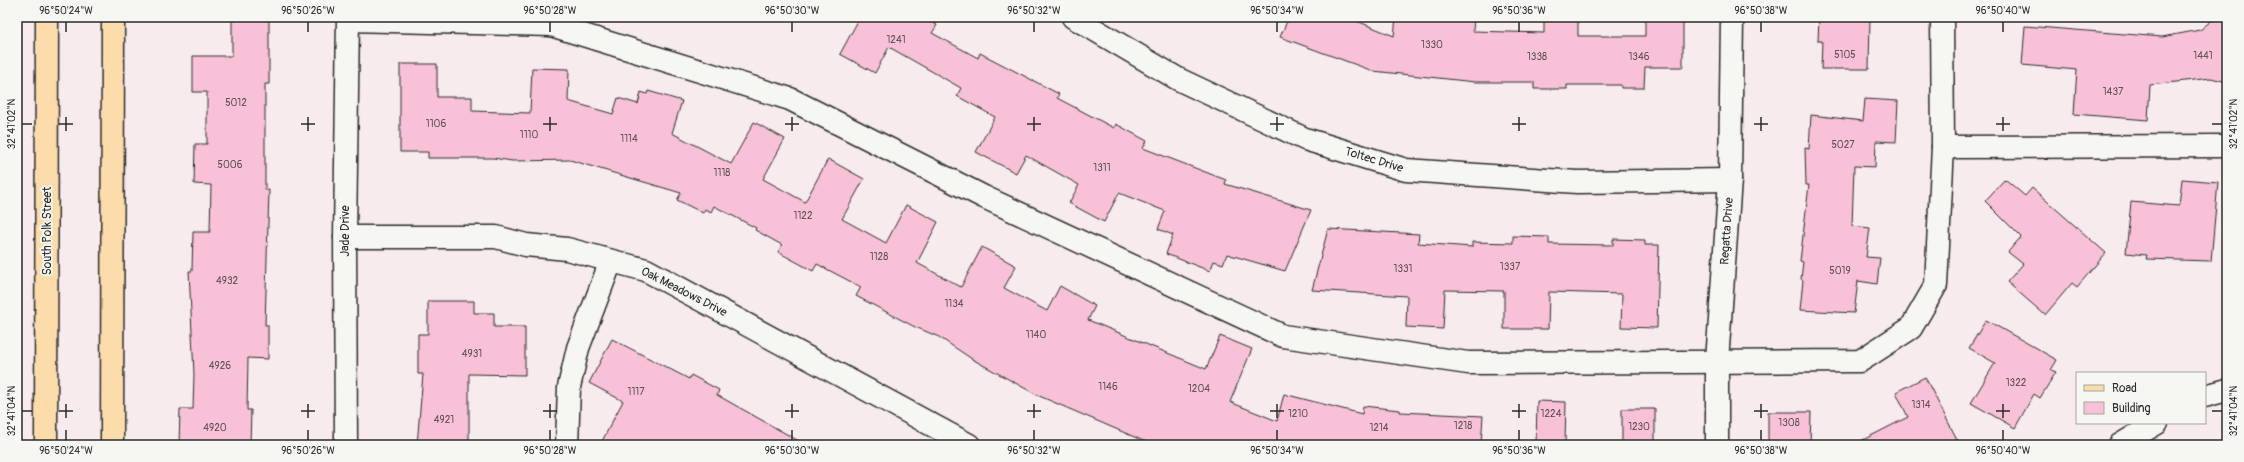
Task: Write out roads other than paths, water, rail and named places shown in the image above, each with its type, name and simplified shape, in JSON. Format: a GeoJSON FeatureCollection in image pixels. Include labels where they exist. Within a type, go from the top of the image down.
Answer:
{"type":"FeatureCollection","features":[{"type":"Feature","properties":{"kind":"main road","name":"South Polk Street"},"geometry":{"type":"LineString","coordinates":[[46,445],[47,17]]}},
{"type":"Feature","properties":{"kind":"main road"},"geometry":{"type":"LineString","coordinates":[[112,445],[113,17]]}},
{"type":"Feature","properties":{"kind":"street","name":"Toltec Drive"},"geometry":{"type":"LineString","coordinates":[[1073,17],[1178,79],[1306,139],[1406,170],[1578,182],[1730,180]]}},
{"type":"Feature","properties":{"kind":"street","name":"Regatta Drive"},"geometry":{"type":"LineString","coordinates":[[1717,445],[1717,361],[1730,180],[1732,17]]}},
{"type":"Feature","properties":{"kind":"street"},"geometry":{"type":"LineString","coordinates":[[348,18],[551,25],[790,99],[984,197],[1283,336],[1468,363],[1860,361],[1911,328],[1936,285],[1943,147],[1942,17]]}},
{"type":"Feature","properties":{"kind":"street","name":"Jade Drive"},"geometry":{"type":"LineString","coordinates":[[346,445],[345,237],[348,18]]}},
{"type":"Feature","properties":{"kind":"street"},"geometry":{"type":"LineString","coordinates":[[1943,147],[2227,146]]}},
{"type":"Feature","properties":{"kind":"street","name":"Oak Meadows Drive"},"geometry":{"type":"LineString","coordinates":[[345,237],[496,237],[526,245],[567,250],[646,270],[969,445]]}},
{"type":"Feature","properties":{"kind":"street"},"geometry":{"type":"LineString","coordinates":[[567,445],[569,387],[578,348],[611,261]]}},
{"type":"Feature","properties":{"kind":"street"},"geometry":{"type":"LineString","coordinates":[[2206,396],[2227,390]]}},
{"type":"Feature","properties":{"kind":"street"},"geometry":{"type":"LineString","coordinates":[[2120,445],[2155,424]]}}]}
